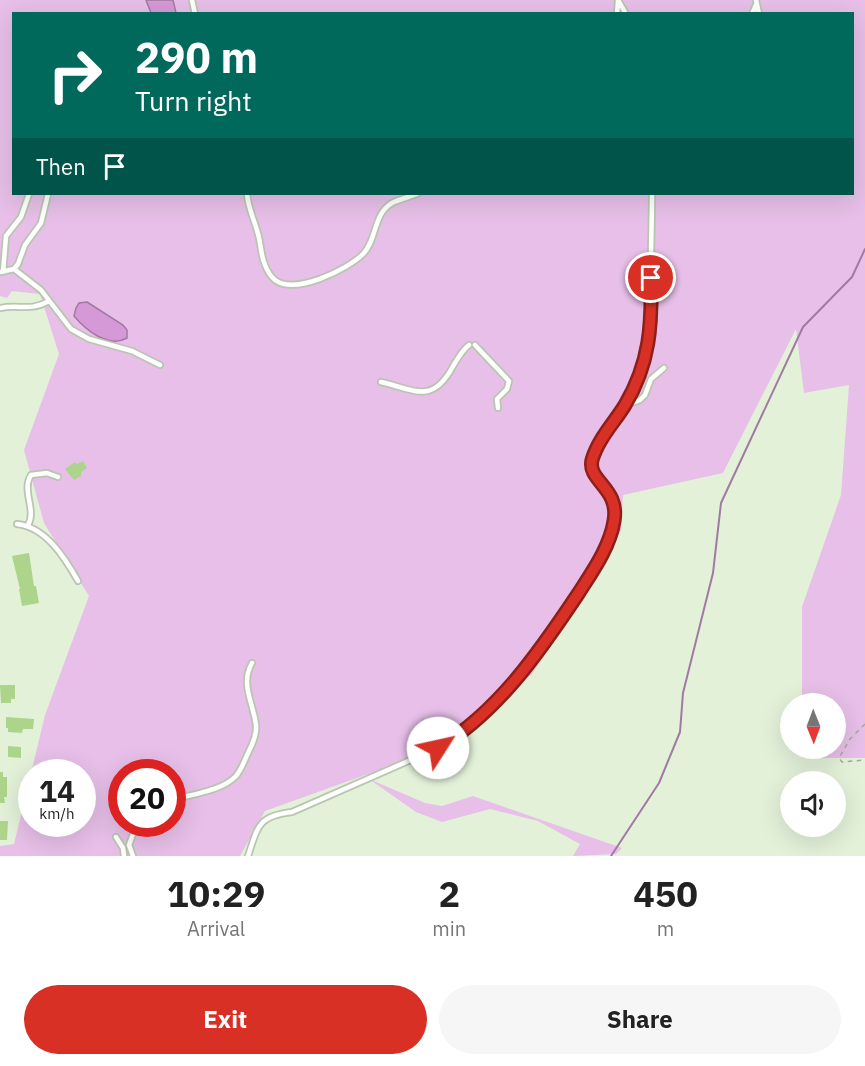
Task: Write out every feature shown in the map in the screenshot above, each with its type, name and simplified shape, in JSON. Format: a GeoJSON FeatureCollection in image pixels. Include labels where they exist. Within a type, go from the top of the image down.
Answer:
{"type":"FeatureCollection","features":[{"type":"Feature","properties":{"kind":"lane"},"geometry":{"type":"LineString","coordinates":[[29,195],[21,217],[6,236],[2,272],[14,269],[18,264],[25,245],[41,223],[48,195]]}},
{"type":"Feature","properties":{"kind":"lane"},"geometry":{"type":"LineString","coordinates":[[247,195],[264,263],[276,281],[288,284],[320,279],[338,272],[363,254],[372,240],[383,211],[391,204],[414,195]]}},
{"type":"Feature","properties":{"kind":"lane"},"geometry":{"type":"LineString","coordinates":[[248,856],[262,823],[270,816],[292,812],[438,748],[453,739],[488,709],[525,670],[551,635],[598,562],[613,528],[614,503],[607,488],[594,476],[591,468],[592,459],[600,442],[639,380],[649,343],[652,314],[652,195]]}},
{"type":"Feature","properties":{"kind":"lane"},"geometry":{"type":"LineString","coordinates":[[14,269],[41,290],[71,329],[89,339],[132,351],[160,365]]}},
{"type":"Feature","properties":{"kind":"lane"},"geometry":{"type":"LineString","coordinates":[[0,308],[9,306],[38,308],[49,302]]}},
{"type":"Feature","properties":{"kind":"lane"},"geometry":{"type":"LineString","coordinates":[[381,382],[416,390],[437,389],[445,382],[460,354],[469,345]]}},
{"type":"Feature","properties":{"kind":"lane"},"geometry":{"type":"LineString","coordinates":[[475,345],[509,381],[507,389],[497,399],[498,408]]}},
{"type":"Feature","properties":{"kind":"lane"},"geometry":{"type":"LineString","coordinates":[[624,406],[640,400],[645,395],[651,379],[664,368]]}},
{"type":"Feature","properties":{"kind":"lane"},"geometry":{"type":"LineString","coordinates":[[28,525],[32,518],[27,487],[32,475],[40,473],[58,477]]}},
{"type":"Feature","properties":{"kind":"lane"},"geometry":{"type":"LineString","coordinates":[[17,524],[28,525],[42,536],[64,557],[78,581]]}},
{"type":"Feature","properties":{"kind":"lane"},"geometry":{"type":"LineString","coordinates":[[186,796],[227,783],[238,774],[254,739],[256,726],[248,698],[246,679],[252,663]]}},
{"type":"Feature","properties":{"kind":"lane"},"geometry":{"type":"LineString","coordinates":[[116,837],[122,846],[124,856]]}},
{"type":"Feature","properties":{"kind":"lane"},"geometry":{"type":"LineString","coordinates":[[122,846],[130,837]]}},
{"type":"Feature","properties":{"kind":"lane"},"geometry":{"type":"LineString","coordinates":[[132,837],[129,845],[133,856]]}},
{"type":"Feature","properties":{"kind":"path"},"geometry":{"type":"LineString","coordinates":[[865,724],[850,739],[839,758],[842,762],[865,760]]}},
{"type":"Feature","properties":{"kind":"shaded area"},"geometry":{"type":"Polygon","coordinates":[[[0,0],[865,0],[865,758],[846,758],[846,693],[802,693],[802,607],[841,495],[849,385],[804,393],[796,329],[723,473],[623,495],[621,530],[604,565],[532,674],[449,745],[265,811],[240,856],[0,856],[0,846],[14,844],[18,827],[18,837],[96,837],[96,759],[34,759],[45,715],[89,596],[44,523],[24,450],[59,354],[40,294],[12,291],[7,298],[0,296],[0,0]]]}},
{"type":"Feature","properties":{"kind":"shaded area"},"geometry":{"type":"Polygon","coordinates":[[[146,0],[173,0],[176,12],[151,12],[146,0]]]}},
{"type":"Feature","properties":{"kind":"shaded area"},"geometry":{"type":"Polygon","coordinates":[[[87,302],[123,325],[127,330],[127,338],[112,341],[98,336],[84,326],[74,316],[79,303],[87,302]]]}},
{"type":"Feature","properties":{"kind":"shaded area"},"geometry":{"type":"Polygon","coordinates":[[[369,779],[425,803],[442,806],[473,796],[622,848],[616,854],[573,856],[580,844],[538,821],[490,809],[442,822],[416,812],[369,779]]]}},
{"type":"Feature","properties":{"kind":"building"},"geometry":{"type":"Polygon","coordinates":[[[83,461],[87,468],[81,472],[81,476],[74,480],[65,469],[75,462],[77,464],[83,461]]]}},
{"type":"Feature","properties":{"kind":"building"},"geometry":{"type":"Polygon","coordinates":[[[29,553],[39,603],[22,606],[12,556],[29,553]]]}},
{"type":"Feature","properties":{"kind":"building"},"geometry":{"type":"Polygon","coordinates":[[[0,685],[15,685],[15,699],[11,699],[11,703],[1,703],[0,685]]]}},
{"type":"Feature","properties":{"kind":"building"},"geometry":{"type":"Polygon","coordinates":[[[6,717],[34,719],[33,729],[23,729],[22,733],[8,732],[6,717]]]}},
{"type":"Feature","properties":{"kind":"building"},"geometry":{"type":"Polygon","coordinates":[[[8,746],[21,747],[21,758],[8,757],[8,746]]]}},
{"type":"Feature","properties":{"kind":"building"},"geometry":{"type":"Polygon","coordinates":[[[0,772],[3,772],[3,777],[7,777],[5,803],[0,803],[0,772]]]}},
{"type":"Feature","properties":{"kind":"building"},"geometry":{"type":"Polygon","coordinates":[[[0,821],[8,821],[7,840],[0,840],[0,821]]]}},
{"type":"Feature","properties":{"kind":"waterway"},"geometry":{"type":"LineString","coordinates":[[611,856],[659,783],[680,732],[683,693],[713,573],[721,503],[803,327],[852,277],[865,249]]}},
{"type":"Feature","properties":{"kind":"route"},"geometry":{"type":"LineString","coordinates":[[438,748],[453,739],[488,709],[525,670],[551,635],[598,562],[615,518],[614,503],[607,488],[594,476],[591,468],[592,459],[600,442],[639,380],[649,343],[652,314],[651,278]]}}]}
